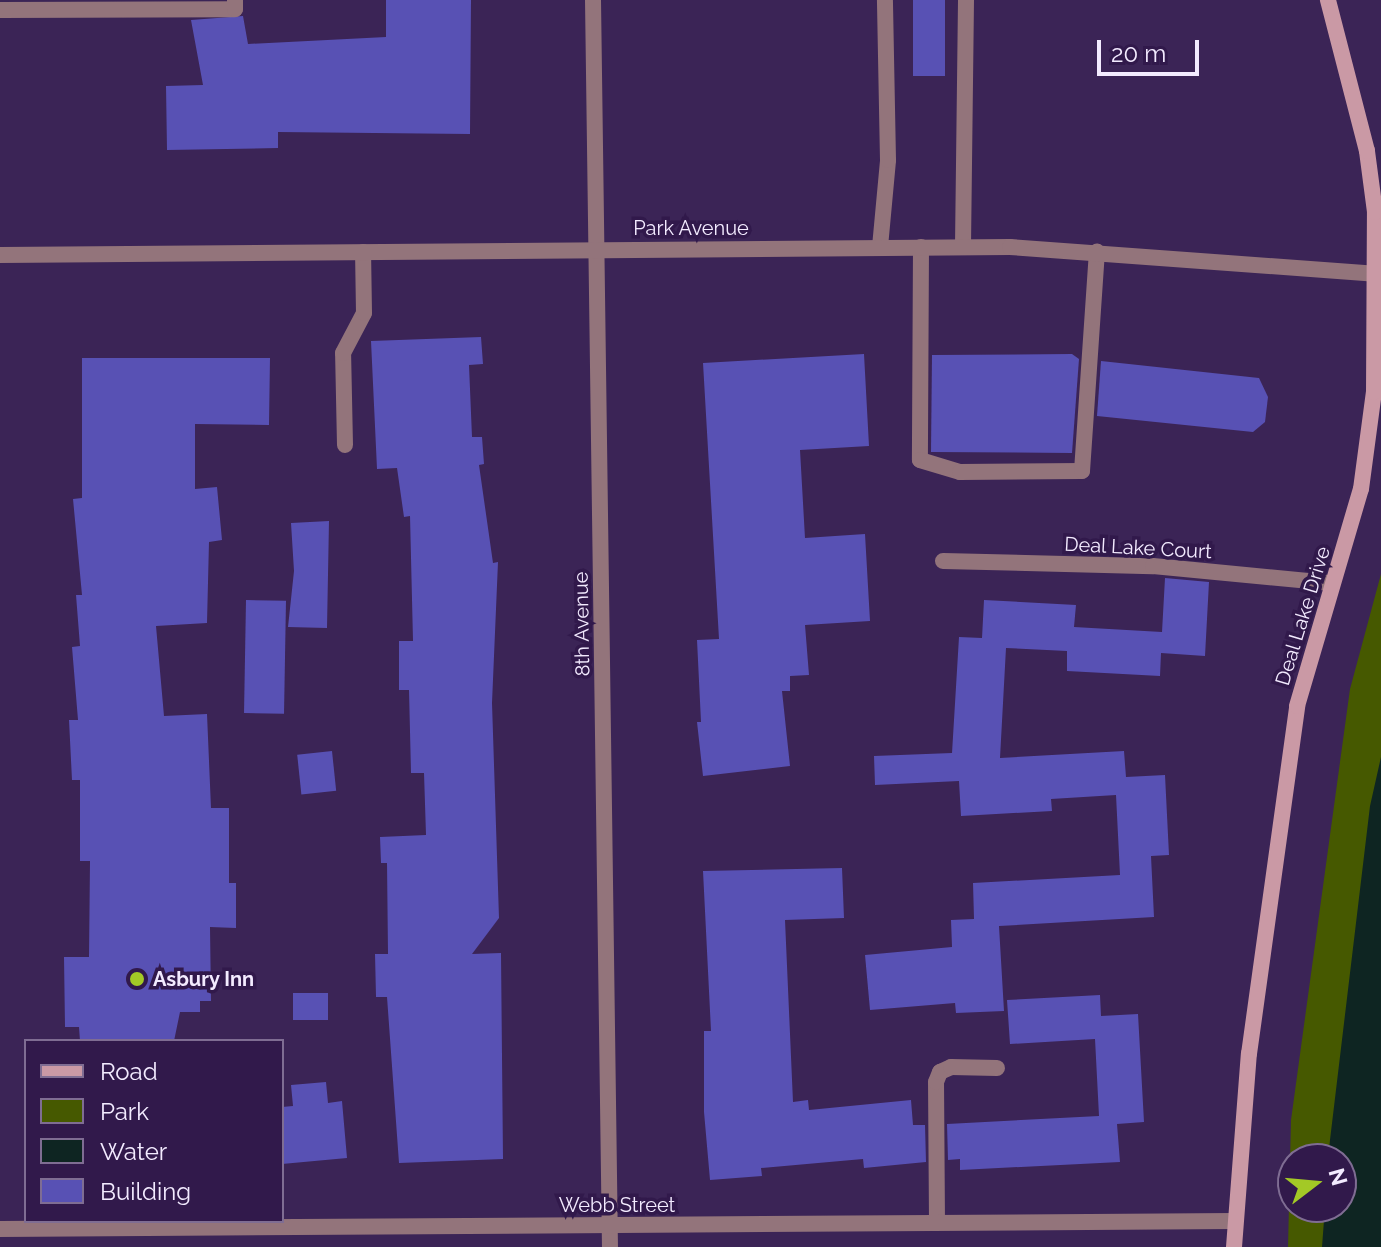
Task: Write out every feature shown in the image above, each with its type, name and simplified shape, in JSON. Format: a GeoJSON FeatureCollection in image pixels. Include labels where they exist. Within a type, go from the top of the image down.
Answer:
{"type":"FeatureCollection","features":[{"type":"Feature","properties":{"kind":"street"},"geometry":{"type":"LineString","coordinates":[[0,10],[235,9],[235,0]]}},
{"type":"Feature","properties":{"kind":"street","name":"8th Avenue"},"geometry":{"type":"LineString","coordinates":[[593,0],[610,1247]]}},
{"type":"Feature","properties":{"kind":"street"},"geometry":{"type":"LineString","coordinates":[[880,247],[888,160],[885,0]]}},
{"type":"Feature","properties":{"kind":"street"},"geometry":{"type":"LineString","coordinates":[[963,246],[966,0]]}},
{"type":"Feature","properties":{"kind":"street","name":"Deal Lake Drive"},"geometry":{"type":"LineString","coordinates":[[1234,1247],[1249,1054],[1297,706],[1361,489],[1374,392],[1380,274],[1367,151],[1328,0]]}},
{"type":"Feature","properties":{"kind":"street","name":"Park Avenue"},"geometry":{"type":"LineString","coordinates":[[0,255],[963,246],[1097,252],[1380,274]]}},
{"type":"Feature","properties":{"kind":"street"},"geometry":{"type":"LineString","coordinates":[[921,247],[920,460],[960,472],[1082,471],[1097,252]]}},
{"type":"Feature","properties":{"kind":"street"},"geometry":{"type":"LineString","coordinates":[[345,445],[343,353],[364,313],[363,252]]}},
{"type":"Feature","properties":{"kind":"street","name":"Deal Lake Court"},"geometry":{"type":"LineString","coordinates":[[943,561],[1153,566],[1331,583]]}},
{"type":"Feature","properties":{"kind":"street"},"geometry":{"type":"LineString","coordinates":[[937,1223],[936,1082],[940,1072],[951,1067],[997,1068]]}},
{"type":"Feature","properties":{"kind":"street","name":"Webb Street"},"geometry":{"type":"LineString","coordinates":[[0,1229],[1234,1221]]}},
{"type":"Feature","properties":{"kind":"green space"},"geometry":{"type":"Polygon","coordinates":[[[1381,574],[1381,1247],[1288,1247],[1289,1223],[1357,1223],[1357,1143],[1290,1143],[1291,1120],[1350,689],[1381,574]]]}},
{"type":"Feature","properties":{"kind":"water"},"geometry":{"type":"Polygon","coordinates":[[[1381,757],[1381,1247],[1322,1247],[1324,1223],[1357,1223],[1357,1143],[1330,1143],[1370,806],[1381,757]]]}},
{"type":"Feature","properties":{"kind":"building"},"geometry":{"type":"Polygon","coordinates":[[[386,0],[471,0],[470,134],[278,132],[278,148],[167,150],[166,86],[203,85],[191,20],[243,16],[248,44],[386,37],[386,0]]]}},
{"type":"Feature","properties":{"kind":"building"},"geometry":{"type":"Polygon","coordinates":[[[913,0],[945,0],[945,76],[913,76],[913,0]]]}},
{"type":"Feature","properties":{"kind":"building"},"geometry":{"type":"Polygon","coordinates":[[[481,337],[483,364],[469,365],[472,437],[482,437],[484,464],[479,465],[493,563],[498,562],[492,703],[499,918],[472,954],[501,953],[503,1159],[399,1163],[387,997],[376,997],[375,954],[388,954],[387,863],[381,863],[380,837],[426,835],[424,773],[411,773],[409,690],[399,690],[399,641],[413,641],[410,516],[404,517],[397,468],[377,469],[371,341],[481,337]]]}},
{"type":"Feature","properties":{"kind":"building"},"geometry":{"type":"Polygon","coordinates":[[[864,354],[869,446],[800,450],[805,538],[865,534],[870,621],[805,625],[809,675],[790,676],[790,691],[782,691],[790,766],[703,776],[697,722],[701,722],[697,640],[719,639],[703,363],[864,354]]]}},
{"type":"Feature","properties":{"kind":"building"},"geometry":{"type":"Polygon","coordinates":[[[1072,354],[1079,359],[1072,453],[931,452],[932,355],[1072,354]]]}},
{"type":"Feature","properties":{"kind":"building"},"geometry":{"type":"Polygon","coordinates":[[[82,358],[270,358],[269,425],[195,424],[195,489],[217,487],[222,540],[209,542],[207,623],[156,626],[164,716],[207,714],[211,808],[229,808],[229,883],[236,883],[236,928],[210,927],[211,1001],[200,1001],[200,1012],[180,1012],[174,1039],[80,1039],[79,1027],[65,1027],[64,957],[89,957],[90,861],[80,861],[80,780],[72,780],[69,720],[78,720],[72,647],[80,646],[76,595],[82,595],[73,499],[82,498],[82,358]]]}},
{"type":"Feature","properties":{"kind":"building"},"geometry":{"type":"Polygon","coordinates":[[[1101,361],[1259,378],[1268,397],[1265,422],[1253,432],[1097,416],[1101,361]]]}},
{"type":"Feature","properties":{"kind":"building"},"geometry":{"type":"Polygon","coordinates":[[[329,521],[327,628],[288,627],[294,571],[291,523],[329,521]]]}},
{"type":"Feature","properties":{"kind":"building"},"geometry":{"type":"Polygon","coordinates":[[[1165,578],[1209,582],[1205,656],[1161,653],[1160,676],[1067,671],[1067,651],[1006,648],[1000,758],[1124,751],[1126,777],[1165,775],[1169,855],[1151,856],[1154,917],[999,926],[1004,1011],[956,1013],[955,1003],[870,1010],[865,955],[952,947],[951,920],[974,919],[973,883],[1120,875],[1116,795],[1051,799],[1052,811],[961,816],[959,781],[875,785],[874,756],[952,753],[959,637],[982,638],[984,600],[1076,605],[1074,627],[1162,632],[1165,578]]]}},
{"type":"Feature","properties":{"kind":"building"},"geometry":{"type":"Polygon","coordinates":[[[246,600],[286,601],[284,714],[244,713],[246,600]]]}},
{"type":"Feature","properties":{"kind":"building"},"geometry":{"type":"Polygon","coordinates":[[[332,751],[336,791],[301,794],[297,755],[332,751]]]}},
{"type":"Feature","properties":{"kind":"building"},"geometry":{"type":"Polygon","coordinates":[[[842,868],[844,918],[785,920],[793,1102],[808,1100],[809,1110],[911,1100],[913,1125],[925,1125],[926,1162],[864,1168],[863,1159],[761,1168],[762,1176],[710,1180],[704,1112],[704,1031],[711,1031],[703,871],[842,868]]]}},
{"type":"Feature","properties":{"kind":"building"},"geometry":{"type":"Polygon","coordinates":[[[293,993],[328,993],[328,1020],[293,1020],[293,993]]]}},
{"type":"Feature","properties":{"kind":"building"},"geometry":{"type":"Polygon","coordinates":[[[1100,995],[1101,1016],[1138,1014],[1144,1122],[1117,1124],[1120,1162],[960,1170],[960,1159],[948,1160],[947,1124],[1099,1116],[1095,1039],[1010,1044],[1007,1000],[1100,995]]]}},
{"type":"Feature","properties":{"kind":"building"},"geometry":{"type":"Polygon","coordinates":[[[326,1082],[328,1103],[342,1101],[347,1158],[284,1164],[284,1107],[293,1106],[291,1085],[326,1082]]]}},
{"type":"Feature","properties":{"kind":"place","name":"Asbury Inn"},"geometry":{"type":"Point","coordinates":[137,979]}}]}
